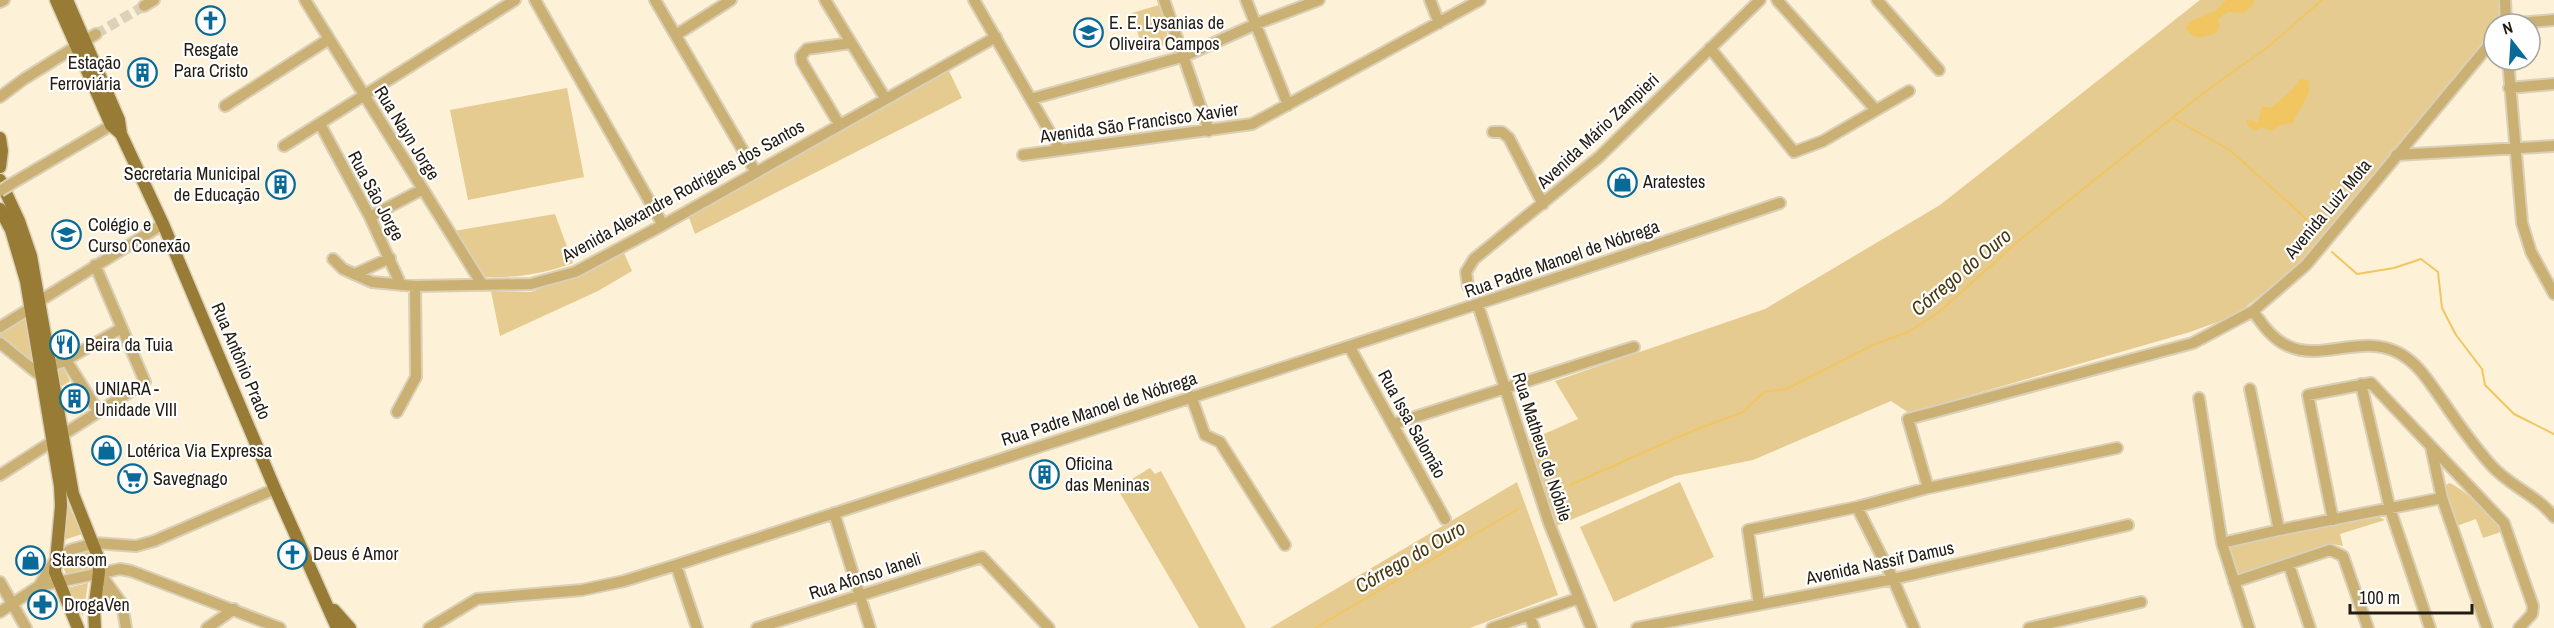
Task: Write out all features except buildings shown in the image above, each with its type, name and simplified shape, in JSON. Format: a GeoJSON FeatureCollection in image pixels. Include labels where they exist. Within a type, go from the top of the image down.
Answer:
{"type":"FeatureCollection","features":[{"type":"Feature","properties":{"kind":"main road","name":"Rua Antônio Prado"},"geometry":{"type":"LineString","coordinates":[[56,0],[80,43],[163,224],[275,489],[337,628]]}},
{"type":"Feature","properties":{"kind":"main road","name":"Rua Antônio Prado"},"geometry":{"type":"LineString","coordinates":[[66,0],[80,43]]}},
{"type":"Feature","properties":{"kind":"main road"},"geometry":{"type":"LineString","coordinates":[[0,138],[2,152],[0,167]]}},
{"type":"Feature","properties":{"kind":"main road"},"geometry":{"type":"LineString","coordinates":[[6,182],[31,256],[42,377],[57,438],[73,494],[95,543],[99,572],[94,610],[95,628]]}},
{"type":"Feature","properties":{"kind":"main road"},"geometry":{"type":"LineString","coordinates":[[0,209],[36,304],[51,366],[61,506],[54,562],[55,572],[78,628]]}},
{"type":"Feature","properties":{"kind":"main road"},"geometry":{"type":"LineString","coordinates":[[327,603],[350,628]]}},
{"type":"Feature","properties":{"kind":"street"},"geometry":{"type":"LineString","coordinates":[[0,2],[4,0]]}},
{"type":"Feature","properties":{"kind":"street"},"geometry":{"type":"LineString","coordinates":[[144,6],[154,0]]}},
{"type":"Feature","properties":{"kind":"street"},"geometry":{"type":"LineString","coordinates":[[284,146],[515,0]]}},
{"type":"Feature","properties":{"kind":"street"},"geometry":{"type":"LineString","coordinates":[[535,0],[663,225]]}},
{"type":"Feature","properties":{"kind":"street"},"geometry":{"type":"LineString","coordinates":[[655,0],[755,171]]}},
{"type":"Feature","properties":{"kind":"street"},"geometry":{"type":"LineString","coordinates":[[676,35],[731,0]]}},
{"type":"Feature","properties":{"kind":"street"},"geometry":{"type":"LineString","coordinates":[[825,0],[885,98]]}},
{"type":"Feature","properties":{"kind":"street"},"geometry":{"type":"LineString","coordinates":[[974,0],[1060,150]]}},
{"type":"Feature","properties":{"kind":"street"},"geometry":{"type":"LineString","coordinates":[[1164,0],[1209,130]]}},
{"type":"Feature","properties":{"kind":"street"},"geometry":{"type":"LineString","coordinates":[[1246,0],[1288,105]]}},
{"type":"Feature","properties":{"kind":"street"},"geometry":{"type":"LineString","coordinates":[[1031,99],[1185,56],[1256,24],[1319,0]]}},
{"type":"Feature","properties":{"kind":"street"},"geometry":{"type":"LineString","coordinates":[[1430,0],[1439,22]]}},
{"type":"Feature","properties":{"kind":"street","name":"Avenida São Francisco Xavier"},"geometry":{"type":"LineString","coordinates":[[1023,155],[1252,124],[1480,0]]}},
{"type":"Feature","properties":{"kind":"street","name":"Avenida Mário Zampieri"},"geometry":{"type":"LineString","coordinates":[[1468,286],[1466,272],[1473,259],[1599,157],[1760,0]]}},
{"type":"Feature","properties":{"kind":"street"},"geometry":{"type":"LineString","coordinates":[[1777,0],[1875,109]]}},
{"type":"Feature","properties":{"kind":"street"},"geometry":{"type":"LineString","coordinates":[[1877,0],[1939,70]]}},
{"type":"Feature","properties":{"kind":"street","name":"Rua Nayn Jorge"},"geometry":{"type":"LineString","coordinates":[[310,2],[329,39],[482,284]]}},
{"type":"Feature","properties":{"kind":"street"},"geometry":{"type":"LineString","coordinates":[[0,96],[96,34]]}},
{"type":"Feature","properties":{"kind":"street","name":"Avenida Alexandre Rodrigues dos Santos"},"geometry":{"type":"LineString","coordinates":[[333,259],[343,269],[372,282],[415,286],[531,284],[575,272],[996,38]]}},
{"type":"Feature","properties":{"kind":"street"},"geometry":{"type":"LineString","coordinates":[[225,106],[329,39]]}},
{"type":"Feature","properties":{"kind":"street"},"geometry":{"type":"LineString","coordinates":[[839,124],[802,62],[801,56],[807,49],[851,43]]}},
{"type":"Feature","properties":{"kind":"street"},"geometry":{"type":"LineString","coordinates":[[1710,48],[1794,152],[1823,141],[1909,91]]}},
{"type":"Feature","properties":{"kind":"street","name":"Avenida Luiz Mota"},"geometry":{"type":"LineString","coordinates":[[1928,488],[1908,419],[2193,343],[2253,311],[2306,265],[2482,53]]}},
{"type":"Feature","properties":{"kind":"street"},"geometry":{"type":"LineString","coordinates":[[2508,72],[2522,224],[2531,252],[2554,294]]}},
{"type":"Feature","properties":{"kind":"street"},"geometry":{"type":"LineString","coordinates":[[2509,88],[2554,84]]}},
{"type":"Feature","properties":{"kind":"street"},"geometry":{"type":"LineString","coordinates":[[0,191],[6,182],[115,123]]}},
{"type":"Feature","properties":{"kind":"street","name":"Rua São Jorge"},"geometry":{"type":"LineString","coordinates":[[320,124],[370,217],[401,285]]}},
{"type":"Feature","properties":{"kind":"street"},"geometry":{"type":"LineString","coordinates":[[1493,132],[1502,132],[1509,138],[1543,204]]}},
{"type":"Feature","properties":{"kind":"street"},"geometry":{"type":"LineString","coordinates":[[2396,155],[2554,146]]}},
{"type":"Feature","properties":{"kind":"street"},"geometry":{"type":"LineString","coordinates":[[370,217],[423,189]]}},
{"type":"Feature","properties":{"kind":"street","name":"Rua Padre Manoel de Nóbrega"},"geometry":{"type":"LineString","coordinates":[[429,628],[477,599],[582,590],[624,581],[675,565],[1191,396],[1478,305],[1779,203]]}},
{"type":"Feature","properties":{"kind":"street"},"geometry":{"type":"LineString","coordinates":[[0,327],[163,224]]}},
{"type":"Feature","properties":{"kind":"street"},"geometry":{"type":"LineString","coordinates":[[355,274],[390,258]]}},
{"type":"Feature","properties":{"kind":"street"},"geometry":{"type":"LineString","coordinates":[[0,475],[145,382],[120,329],[95,265]]}},
{"type":"Feature","properties":{"kind":"street"},"geometry":{"type":"LineString","coordinates":[[397,412],[416,377],[415,286]]}},
{"type":"Feature","properties":{"kind":"street","name":"Rua Matheus de Nóbile"},"geometry":{"type":"LineString","coordinates":[[1478,305],[1549,523],[1591,628]]}},
{"type":"Feature","properties":{"kind":"street"},"geometry":{"type":"LineString","coordinates":[[2253,311],[2267,330],[2290,347],[2317,350],[2371,344],[2391,349],[2410,359],[2424,373],[2492,467],[2540,502],[2554,517]]}},
{"type":"Feature","properties":{"kind":"street"},"geometry":{"type":"LineString","coordinates":[[51,366],[66,360],[120,329]]}},
{"type":"Feature","properties":{"kind":"street"},"geometry":{"type":"LineString","coordinates":[[0,343],[42,377]]}},
{"type":"Feature","properties":{"kind":"street","name":"Rua Issa Salomão"},"geometry":{"type":"LineString","coordinates":[[1349,346],[1446,519]]}},
{"type":"Feature","properties":{"kind":"street"},"geometry":{"type":"LineString","coordinates":[[1393,424],[1634,347]]}},
{"type":"Feature","properties":{"kind":"street"},"geometry":{"type":"LineString","coordinates":[[66,360],[98,411]]}},
{"type":"Feature","properties":{"kind":"street"},"geometry":{"type":"LineString","coordinates":[[2334,520],[2308,395],[2371,383],[2506,526],[2533,606],[2532,614],[2520,628]]}},
{"type":"Feature","properties":{"kind":"street"},"geometry":{"type":"LineString","coordinates":[[2361,384],[2390,510],[2430,628]]}},
{"type":"Feature","properties":{"kind":"street"},"geometry":{"type":"LineString","coordinates":[[2250,389],[2279,530]]}},
{"type":"Feature","properties":{"kind":"street"},"geometry":{"type":"LineString","coordinates":[[1191,396],[1204,435],[1220,442],[1286,544]]}},
{"type":"Feature","properties":{"kind":"street"},"geometry":{"type":"LineString","coordinates":[[2199,398],[2222,543],[2249,628]]}},
{"type":"Feature","properties":{"kind":"street"},"geometry":{"type":"LineString","coordinates":[[2431,447],[2442,498],[2487,628]]}},
{"type":"Feature","properties":{"kind":"street"},"geometry":{"type":"LineString","coordinates":[[1759,603],[1748,530],[1857,507],[1928,488],[2116,448]]}},
{"type":"Feature","properties":{"kind":"street"},"geometry":{"type":"LineString","coordinates":[[2439,482],[2456,472]]}},
{"type":"Feature","properties":{"kind":"street"},"geometry":{"type":"LineString","coordinates":[[0,612],[39,586],[54,562],[70,550],[95,543],[136,546],[154,541],[275,489]]}},
{"type":"Feature","properties":{"kind":"street"},"geometry":{"type":"LineString","coordinates":[[2222,543],[2442,498]]}},
{"type":"Feature","properties":{"kind":"street"},"geometry":{"type":"LineString","coordinates":[[1857,507],[1893,579],[1914,628]]}},
{"type":"Feature","properties":{"kind":"street"},"geometry":{"type":"LineString","coordinates":[[834,513],[870,628]]}},
{"type":"Feature","properties":{"kind":"street","name":"Avenida Nassif Damus"},"geometry":{"type":"LineString","coordinates":[[1637,628],[1893,579],[2128,525]]}},
{"type":"Feature","properties":{"kind":"street"},"geometry":{"type":"LineString","coordinates":[[2234,582],[2330,550],[2343,556],[2368,628]]}},
{"type":"Feature","properties":{"kind":"street","name":"Rua Afonso Ianeli"},"geometry":{"type":"LineString","coordinates":[[758,628],[982,557],[1047,628]]}},
{"type":"Feature","properties":{"kind":"street"},"geometry":{"type":"LineString","coordinates":[[675,565],[697,628]]}},
{"type":"Feature","properties":{"kind":"street"},"geometry":{"type":"LineString","coordinates":[[2289,565],[2310,628]]}},
{"type":"Feature","properties":{"kind":"street"},"geometry":{"type":"LineString","coordinates":[[39,586],[120,569],[131,571],[280,628]]}},
{"type":"Feature","properties":{"kind":"street"},"geometry":{"type":"LineString","coordinates":[[99,572],[122,603],[126,628]]}},
{"type":"Feature","properties":{"kind":"street"},"geometry":{"type":"LineString","coordinates":[[0,582],[26,628]]}},
{"type":"Feature","properties":{"kind":"street"},"geometry":{"type":"LineString","coordinates":[[97,590],[122,603]]}},
{"type":"Feature","properties":{"kind":"street"},"geometry":{"type":"LineString","coordinates":[[1492,628],[1579,598]]}},
{"type":"Feature","properties":{"kind":"street"},"geometry":{"type":"LineString","coordinates":[[2029,628],[2141,602]]}},
{"type":"Feature","properties":{"kind":"street"},"geometry":{"type":"LineString","coordinates":[[207,628],[234,609]]}},
{"type":"Feature","properties":{"kind":"street"},"geometry":{"type":"LineString","coordinates":[[1530,615],[1534,628]]}},
{"type":"Feature","properties":{"kind":"shaded area"},"geometry":{"type":"Polygon","coordinates":[[[2200,0],[2504,0],[2504,12],[2482,12],[2482,51],[2302,263],[2234,316],[2190,332],[1909,413],[1891,401],[1753,460],[1675,476],[1554,527],[1526,442],[1578,419],[1555,381],[1765,309],[1940,205],[2200,0]]]}},
{"type":"Feature","properties":{"kind":"shaded area"},"geometry":{"type":"Polygon","coordinates":[[[2226,0],[2254,0],[2253,6],[2243,13],[2228,12],[2218,19],[2220,26],[2216,33],[2196,37],[2189,33],[2186,29],[2189,22],[2215,11],[2226,0]]]}},
{"type":"Feature","properties":{"kind":"shaded area"},"geometry":{"type":"Polygon","coordinates":[[[1159,5],[1170,43],[1143,51],[1132,13],[1159,5]]]}},
{"type":"Feature","properties":{"kind":"shaded area"},"geometry":{"type":"Polygon","coordinates":[[[949,71],[962,98],[695,234],[688,215],[949,71]]]}},
{"type":"Feature","properties":{"kind":"shaded area"},"geometry":{"type":"Polygon","coordinates":[[[2300,79],[2309,80],[2309,86],[2307,97],[2293,123],[2280,125],[2271,131],[2262,127],[2255,131],[2248,126],[2246,119],[2258,123],[2262,106],[2271,108],[2294,88],[2300,79]]]}},
{"type":"Feature","properties":{"kind":"shaded area"},"geometry":{"type":"Polygon","coordinates":[[[567,88],[584,177],[468,200],[450,110],[567,88]]]}},
{"type":"Feature","properties":{"kind":"shaded area"},"geometry":{"type":"Polygon","coordinates":[[[555,214],[573,263],[530,275],[485,277],[454,231],[555,214]]]}},
{"type":"Feature","properties":{"kind":"shaded area"},"geometry":{"type":"Polygon","coordinates":[[[624,253],[632,271],[598,291],[500,336],[491,291],[531,292],[587,271],[624,253]]]}},
{"type":"Feature","properties":{"kind":"shaded area"},"geometry":{"type":"Polygon","coordinates":[[[22,318],[28,320],[35,366],[0,339],[0,332],[22,318]]]}},
{"type":"Feature","properties":{"kind":"shaded area"},"geometry":{"type":"Polygon","coordinates":[[[62,366],[70,381],[59,388],[55,368],[62,366]]]}},
{"type":"Feature","properties":{"kind":"shaded area"},"geometry":{"type":"Polygon","coordinates":[[[1150,468],[1155,474],[1161,471],[1246,628],[1199,628],[1117,488],[1150,468]]]}},
{"type":"Feature","properties":{"kind":"shaded area"},"geometry":{"type":"Polygon","coordinates":[[[1517,482],[1558,595],[1470,628],[1270,628],[1517,482]]]}},
{"type":"Feature","properties":{"kind":"shaded area"},"geometry":{"type":"Polygon","coordinates":[[[1680,482],[1714,557],[1614,602],[1580,527],[1680,482]]]}},
{"type":"Feature","properties":{"kind":"shaded area"},"geometry":{"type":"Polygon","coordinates":[[[2449,483],[2479,504],[2507,530],[2483,538],[2476,519],[2454,527],[2443,487],[2449,483]]]}},
{"type":"Feature","properties":{"kind":"shaded area"},"geometry":{"type":"Polygon","coordinates":[[[66,499],[82,534],[61,541],[66,499]]]}},
{"type":"Feature","properties":{"kind":"shaded area"},"geometry":{"type":"Polygon","coordinates":[[[2377,516],[2385,520],[2340,534],[2343,546],[2332,544],[2239,575],[2235,574],[2229,549],[2234,545],[2377,516]]]}},
{"type":"Feature","properties":{"kind":"shaded area"},"geometry":{"type":"Polygon","coordinates":[[[83,550],[89,551],[93,569],[67,576],[63,567],[64,561],[83,550]]]}},
{"type":"Feature","properties":{"kind":"shaded area"},"geometry":{"type":"Polygon","coordinates":[[[88,583],[83,616],[67,588],[88,583]]]}},
{"type":"Feature","properties":{"kind":"waterway","name":"Córrego do Ouro"},"geometry":{"type":"LineString","coordinates":[[1570,485],[1685,434],[1743,412],[1764,392],[1786,389],[1875,344],[1910,331],[1939,312],[2022,238],[2202,94],[2269,46],[2322,0]]}},
{"type":"Feature","properties":{"kind":"waterway"},"geometry":{"type":"LineString","coordinates":[[2173,118],[2231,151],[2302,215],[2313,228]]}},
{"type":"Feature","properties":{"kind":"waterway"},"geometry":{"type":"LineString","coordinates":[[2332,252],[2357,274],[2394,268],[2421,259],[2438,272],[2442,308],[2456,335],[2482,369],[2485,385],[2514,414],[2554,434]]}},
{"type":"Feature","properties":{"kind":"waterway","name":"Córrego do Ouro"},"geometry":{"type":"LineString","coordinates":[[1315,628],[1518,509]]}},
{"type":"Feature","properties":{"kind":"tunnel"},"geometry":{"type":"LineString","coordinates":[[96,34],[144,6]]}},
{"type":"Feature","properties":{"kind":"place","name":"Resgate Para Cristo"},"geometry":{"type":"Point","coordinates":[211,21]}},
{"type":"Feature","properties":{"kind":"place","name":"E. E. Lysanias de Oliveira Campos"},"geometry":{"type":"Point","coordinates":[1088,33]}},
{"type":"Feature","properties":{"kind":"place","name":"Estação Ferroviária"},"geometry":{"type":"Point","coordinates":[142,73]}},
{"type":"Feature","properties":{"kind":"place","name":"Aratestes"},"geometry":{"type":"Point","coordinates":[1622,182]}},
{"type":"Feature","properties":{"kind":"place","name":"Secretaria Municipal de Educação"},"geometry":{"type":"Point","coordinates":[281,184]}},
{"type":"Feature","properties":{"kind":"place","name":"Colégio e Curso Conexão"},"geometry":{"type":"Point","coordinates":[67,235]}},
{"type":"Feature","properties":{"kind":"place","name":"Beira da Tuia"},"geometry":{"type":"Point","coordinates":[64,345]}},
{"type":"Feature","properties":{"kind":"place","name":"UNIARA - Unidade VIII"},"geometry":{"type":"Point","coordinates":[74,399]}},
{"type":"Feature","properties":{"kind":"place","name":"Lotérica Via Expressa"},"geometry":{"type":"Point","coordinates":[106,451]}},
{"type":"Feature","properties":{"kind":"place","name":"Oficina das Meninas"},"geometry":{"type":"Point","coordinates":[1044,474]}},
{"type":"Feature","properties":{"kind":"place","name":"Savegnago"},"geometry":{"type":"Point","coordinates":[132,479]}},
{"type":"Feature","properties":{"kind":"place","name":"Deus é Amor"},"geometry":{"type":"Point","coordinates":[292,554]}},
{"type":"Feature","properties":{"kind":"place","name":"Starsom"},"geometry":{"type":"Point","coordinates":[31,560]}},
{"type":"Feature","properties":{"kind":"place","name":"DrogaVen"},"geometry":{"type":"Point","coordinates":[43,605]}}]}
